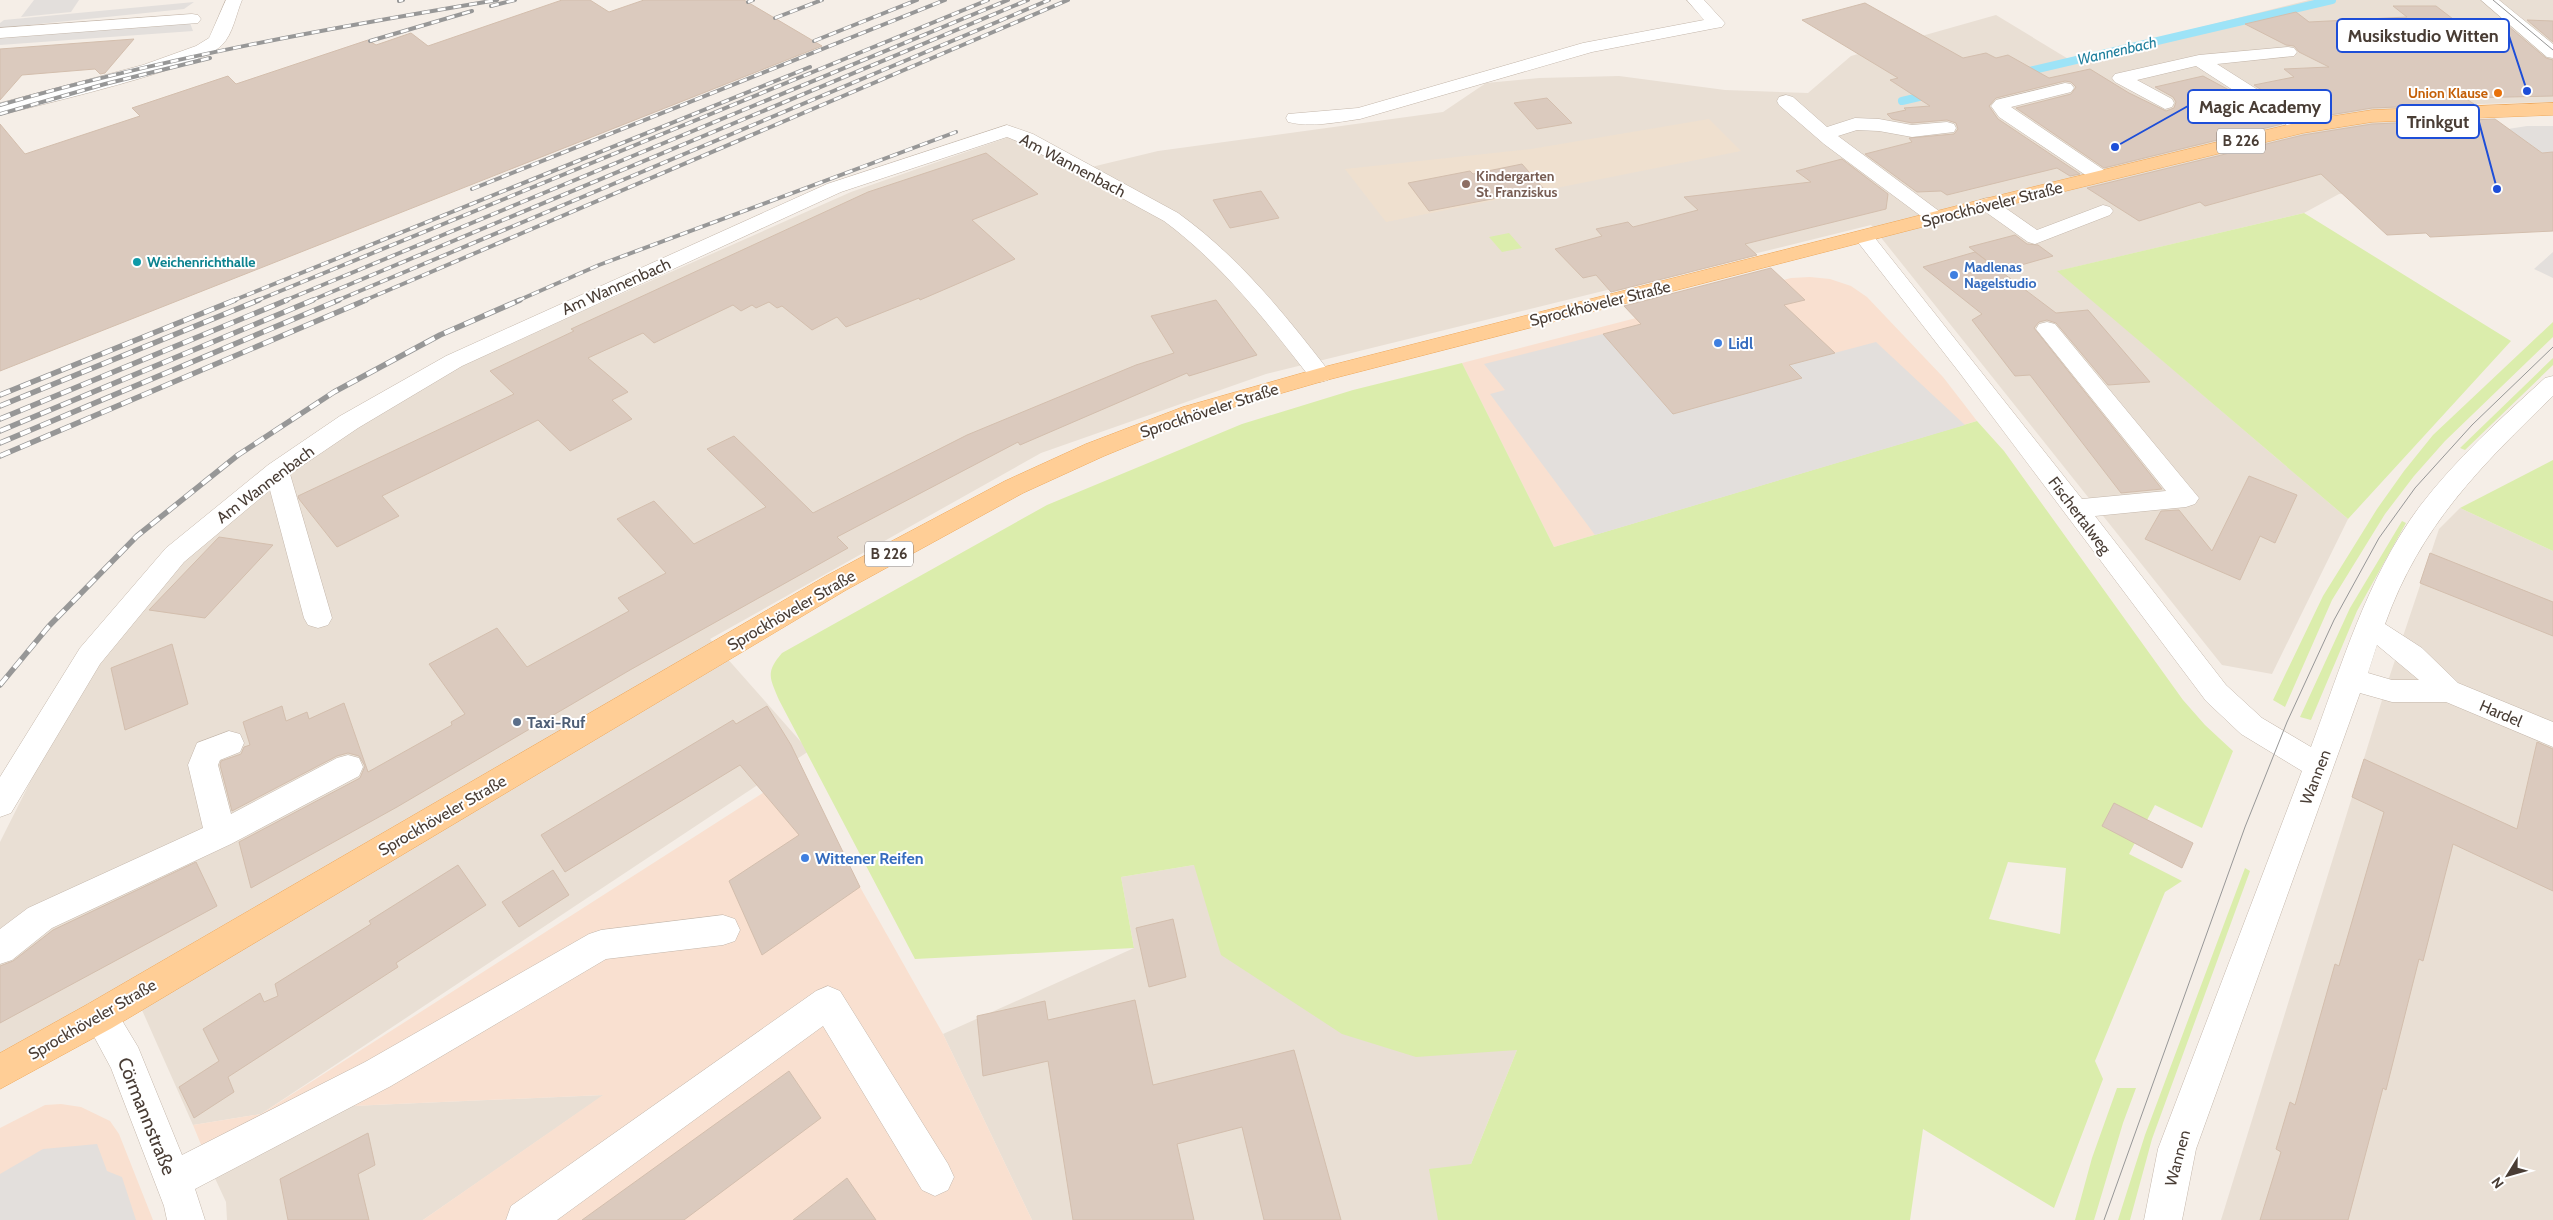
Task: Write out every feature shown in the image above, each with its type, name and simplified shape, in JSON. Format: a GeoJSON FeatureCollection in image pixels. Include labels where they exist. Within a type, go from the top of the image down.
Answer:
{"type":"FeatureCollection","features":[{"type":"Feature","properties":{"kind":"main road","name":"Sprockhöveler Straße"},"geometry":{"type":"LineString","coordinates":[[0,1072],[100,1016],[836,583],[1014,487],[1095,450],[1191,412],[1320,375],[1987,204],[2303,126],[2372,116],[2553,110]]}},
{"type":"Feature","properties":{"kind":"street"},"geometry":{"type":"LineString","coordinates":[[0,109],[161,65],[200,50],[214,42],[234,0]]}},
{"type":"Feature","properties":{"kind":"street"},"geometry":{"type":"LineString","coordinates":[[1295,118],[1324,118],[1360,113],[1589,47],[1716,23],[1695,0]]}},
{"type":"Feature","properties":{"kind":"street"},"geometry":{"type":"LineString","coordinates":[[2489,0],[2553,53]]}},
{"type":"Feature","properties":{"kind":"street"},"geometry":{"type":"LineString","coordinates":[[0,33],[192,19]]}},
{"type":"Feature","properties":{"kind":"street"},"geometry":{"type":"LineString","coordinates":[[2164,103],[2121,78],[2198,60],[2288,52]]}},
{"type":"Feature","properties":{"kind":"street"},"geometry":{"type":"LineString","coordinates":[[2198,60],[2303,126]]}},
{"type":"Feature","properties":{"kind":"street"},"geometry":{"type":"LineString","coordinates":[[2065,88],[2000,106],[2006,113],[2100,176]]}},
{"type":"Feature","properties":{"kind":"street"},"geometry":{"type":"LineString","coordinates":[[1786,100],[1825,134],[1936,218]]}},
{"type":"Feature","properties":{"kind":"street"},"geometry":{"type":"LineString","coordinates":[[1825,134],[1855,124],[1879,125],[1912,130],[1947,128]]}},
{"type":"Feature","properties":{"kind":"street","name":"Am Wannenbach"},"geometry":{"type":"LineString","coordinates":[[0,804],[90,656],[175,555],[277,471],[349,422],[454,361],[834,188],[1007,131],[1026,138],[1171,217],[1192,232],[1229,266],[1273,315],[1320,375]]}},
{"type":"Feature","properties":{"kind":"street"},"geometry":{"type":"LineString","coordinates":[[1987,204],[2035,238],[2103,211]]}},
{"type":"Feature","properties":{"kind":"street","name":"Fischertalweg"},"geometry":{"type":"LineString","coordinates":[[1864,236],[1967,367],[2191,663],[2236,715],[2278,745],[2319,766]]}},
{"type":"Feature","properties":{"kind":"street"},"geometry":{"type":"LineString","coordinates":[[2047,329],[2186,498],[2075,509]]}},
{"type":"Feature","properties":{"kind":"street","name":"Wannen"},"geometry":{"type":"LineString","coordinates":[[2163,1220],[2177,1149],[2369,628],[2398,563],[2428,514],[2504,429],[2553,383]]}},
{"type":"Feature","properties":{"kind":"street"},"geometry":{"type":"LineString","coordinates":[[277,471],[318,618]]}},
{"type":"Feature","properties":{"kind":"street","name":"Hardel"},"geometry":{"type":"LineString","coordinates":[[2369,628],[2390,638],[2413,655],[2448,690],[2553,735]]}},
{"type":"Feature","properties":{"kind":"street","name":"Hardel"},"geometry":{"type":"LineString","coordinates":[[2351,679],[2392,691],[2448,690]]}},
{"type":"Feature","properties":{"kind":"street"},"geometry":{"type":"LineString","coordinates":[[220,835],[203,765],[208,752],[229,743]]}},
{"type":"Feature","properties":{"kind":"street"},"geometry":{"type":"LineString","coordinates":[[0,948],[40,918],[220,835],[348,767]]}},
{"type":"Feature","properties":{"kind":"street"},"geometry":{"type":"LineString","coordinates":[[173,1180],[378,1074],[601,945],[723,930]]}},
{"type":"Feature","properties":{"kind":"street"},"geometry":{"type":"LineString","coordinates":[[525,1220],[828,1002],[935,1177]]}},
{"type":"Feature","properties":{"kind":"street","name":"Cörmannstraße"},"geometry":{"type":"LineString","coordinates":[[100,1016],[125,1059],[173,1180],[186,1220]]}},
{"type":"Feature","properties":{"kind":"shaded area"},"geometry":{"type":"Polygon","coordinates":[[[34,0],[79,0],[71,12],[21,17],[34,0]]]}},
{"type":"Feature","properties":{"kind":"shaded area"},"geometry":{"type":"Polygon","coordinates":[[[2309,0],[2553,0],[2553,102],[2445,105],[2510,160],[2471,183],[2339,194],[2304,213],[2058,271],[2348,519],[2272,674],[2222,665],[1871,225],[1266,374],[1041,453],[710,639],[809,751],[261,1114],[193,1125],[130,983],[0,1057],[0,842],[94,655],[205,537],[328,443],[448,371],[851,192],[1009,137],[1027,142],[1075,171],[1158,151],[1443,112],[1486,83],[1539,78],[1619,76],[1725,90],[1808,93],[1851,56],[1996,15],[2070,60],[2309,0]]]}},
{"type":"Feature","properties":{"kind":"shaded area"},"geometry":{"type":"Polygon","coordinates":[[[194,2],[184,9],[0,28],[0,23],[4,20],[194,2]]]}},
{"type":"Feature","properties":{"kind":"shaded area"},"geometry":{"type":"Polygon","coordinates":[[[190,23],[193,31],[0,45],[0,37],[190,23]]]}},
{"type":"Feature","properties":{"kind":"shaded area","name":"Kindergarten St. Franziskus"},"geometry":{"type":"Polygon","coordinates":[[[1709,119],[1741,151],[1386,222],[1345,169],[1531,149],[1709,119]]]}},
{"type":"Feature","properties":{"kind":"shaded area"},"geometry":{"type":"Polygon","coordinates":[[[2527,126],[2553,126],[2553,152],[2542,153],[2508,129],[2527,126]]]}},
{"type":"Feature","properties":{"kind":"shaded area"},"geometry":{"type":"Polygon","coordinates":[[[2553,252],[2553,278],[2534,269],[2553,252]]]}},
{"type":"Feature","properties":{"kind":"shaded area"},"geometry":{"type":"Polygon","coordinates":[[[1791,278],[1830,279],[1851,286],[1867,297],[1943,377],[1977,421],[1554,547],[1462,363],[1791,278]]]}},
{"type":"Feature","properties":{"kind":"shaded area"},"geometry":{"type":"Polygon","coordinates":[[[1603,334],[1673,413],[1802,378],[1789,365],[1876,342],[1965,425],[1595,535],[1490,394],[1505,390],[1484,364],[1603,334]]]}},
{"type":"Feature","properties":{"kind":"shaded area"},"geometry":{"type":"Polygon","coordinates":[[[2460,508],[2553,551],[2553,1220],[2221,1220],[2387,684],[2439,529],[2460,508]]]}},
{"type":"Feature","properties":{"kind":"shaded area"},"geometry":{"type":"Polygon","coordinates":[[[802,768],[860,887],[943,1034],[1032,1220],[423,1220],[603,1095],[351,1106],[213,1174],[193,1125],[261,1114],[802,768]]]}},
{"type":"Feature","properties":{"kind":"shaded area"},"geometry":{"type":"Polygon","coordinates":[[[1194,865],[1517,1050],[1471,1164],[1488,1220],[1032,1220],[943,1034],[1134,948],[1121,877],[1194,865]]]}},
{"type":"Feature","properties":{"kind":"shaded area"},"geometry":{"type":"Polygon","coordinates":[[[604,1095],[423,1220],[227,1220],[226,1202],[213,1174],[351,1106],[604,1095]]]}},
{"type":"Feature","properties":{"kind":"shaded area"},"geometry":{"type":"Polygon","coordinates":[[[61,1104],[81,1107],[110,1121],[119,1134],[153,1220],[0,1220],[0,1128],[45,1105],[61,1104]]]}},
{"type":"Feature","properties":{"kind":"shaded area"},"geometry":{"type":"Polygon","coordinates":[[[97,1144],[107,1171],[122,1177],[136,1220],[0,1220],[0,1174],[43,1149],[97,1144]]]}},
{"type":"Feature","properties":{"kind":"green space"},"geometry":{"type":"Polygon","coordinates":[[[2304,213],[2511,341],[2348,519],[2057,271],[2304,213]]]}},
{"type":"Feature","properties":{"kind":"green space"},"geometry":{"type":"Polygon","coordinates":[[[1509,233],[1522,248],[1502,252],[1489,237],[1509,233]]]}},
{"type":"Feature","properties":{"kind":"green space"},"geometry":{"type":"Polygon","coordinates":[[[2553,322],[2553,337],[2445,441],[2414,476],[2385,514],[2332,600],[2285,707],[2273,700],[2323,596],[2377,509],[2404,471],[2433,435],[2553,322]]]}},
{"type":"Feature","properties":{"kind":"green space"},"geometry":{"type":"Polygon","coordinates":[[[2553,358],[2553,365],[2465,450],[2460,448],[2553,358]]]}},
{"type":"Feature","properties":{"kind":"green space"},"geometry":{"type":"Polygon","coordinates":[[[1462,363],[1554,547],[1977,421],[2004,451],[2183,700],[2205,725],[2233,751],[2202,828],[2155,805],[2129,854],[2182,881],[2165,892],[2095,1061],[2103,1079],[2054,1208],[1923,1129],[1910,1220],[1438,1220],[1429,1169],[1471,1164],[1517,1050],[1416,1057],[1342,1034],[1221,955],[1194,865],[1121,877],[1134,948],[915,959],[779,700],[773,686],[771,671],[782,653],[1047,505],[1242,424],[1353,390],[1462,363]],[[2008,862],[1989,919],[2060,934],[2066,868],[2008,862]]]}},
{"type":"Feature","properties":{"kind":"green space"},"geometry":{"type":"Polygon","coordinates":[[[2553,460],[2553,551],[2460,508],[2553,460]]]}},
{"type":"Feature","properties":{"kind":"green space"},"geometry":{"type":"Polygon","coordinates":[[[2402,521],[2406,523],[2357,611],[2311,720],[2300,717],[2350,608],[2402,521]]]}},
{"type":"Feature","properties":{"kind":"green space"},"geometry":{"type":"Polygon","coordinates":[[[2245,868],[2250,871],[2152,1139],[2130,1220],[2118,1220],[2145,1135],[2245,868]]]}},
{"type":"Feature","properties":{"kind":"green space"},"geometry":{"type":"Polygon","coordinates":[[[2117,1088],[2136,1088],[2123,1123],[2094,1220],[2075,1220],[2092,1158],[2117,1088]]]}},
{"type":"Feature","properties":{"kind":"building","name":"Weichenrichthalle"},"geometry":{"type":"Polygon","coordinates":[[[562,0],[590,0],[609,12],[644,0],[744,0],[822,46],[0,371],[0,124],[25,154],[140,116],[132,108],[228,76],[236,84],[368,40],[376,45],[411,33],[428,46],[562,0]]]}},
{"type":"Feature","properties":{"kind":"building"},"geometry":{"type":"Polygon","coordinates":[[[1865,3],[1963,58],[1986,53],[1996,58],[2008,55],[2049,78],[2090,69],[2129,93],[2166,111],[2174,108],[2176,102],[2173,97],[2155,87],[2203,76],[2229,90],[2282,124],[2104,168],[2016,108],[2071,94],[2076,87],[2071,82],[2065,81],[1996,98],[1989,106],[1998,119],[2080,174],[2070,176],[2057,168],[1947,195],[1941,191],[1917,192],[1865,154],[1912,142],[1909,138],[1954,134],[1958,129],[1956,123],[1947,120],[1912,123],[1892,119],[1887,114],[1906,110],[1904,108],[1930,106],[1890,80],[1898,78],[1802,20],[1865,3]]]}},
{"type":"Feature","properties":{"kind":"building"},"geometry":{"type":"Polygon","coordinates":[[[2393,6],[2436,6],[2453,19],[2501,20],[2546,58],[2553,60],[2553,96],[2465,98],[2474,104],[2372,108],[2306,119],[2254,85],[2294,77],[2284,69],[2329,67],[2299,52],[2294,46],[2286,45],[2245,24],[2296,12],[2309,22],[2407,17],[2393,6]]]}},
{"type":"Feature","properties":{"kind":"building"},"geometry":{"type":"Polygon","coordinates":[[[2527,20],[2553,21],[2553,42],[2527,20]]]}},
{"type":"Feature","properties":{"kind":"building"},"geometry":{"type":"Polygon","coordinates":[[[134,39],[105,73],[100,74],[95,69],[22,75],[0,100],[0,49],[134,39]]]}},
{"type":"Feature","properties":{"kind":"building"},"geometry":{"type":"Polygon","coordinates":[[[1547,98],[1572,123],[1537,129],[1514,103],[1547,98]]]}},
{"type":"Feature","properties":{"kind":"building"},"geometry":{"type":"Polygon","coordinates":[[[2495,119],[2542,153],[2553,152],[2553,231],[2430,237],[2426,233],[2387,235],[2321,174],[2205,206],[2200,202],[2139,221],[2087,188],[2303,135],[2372,124],[2495,119]]]}},
{"type":"Feature","properties":{"kind":"building"},"geometry":{"type":"Polygon","coordinates":[[[986,153],[1038,194],[972,220],[1015,259],[920,300],[919,298],[846,327],[837,317],[812,330],[782,306],[777,308],[769,302],[756,308],[752,305],[741,311],[733,305],[654,343],[643,333],[588,358],[628,392],[612,400],[632,419],[570,451],[538,420],[382,496],[399,516],[337,547],[299,499],[298,496],[514,394],[490,371],[574,331],[571,329],[868,192],[986,153]]]}},
{"type":"Feature","properties":{"kind":"building"},"geometry":{"type":"Polygon","coordinates":[[[1842,159],[1888,194],[1886,209],[1745,244],[1757,255],[1611,292],[1596,275],[1583,278],[1555,249],[1602,236],[1596,229],[1628,222],[1633,227],[1698,210],[1684,197],[1811,182],[1796,171],[1842,159]]]}},
{"type":"Feature","properties":{"kind":"building"},"geometry":{"type":"Polygon","coordinates":[[[1522,164],[1544,189],[1429,211],[1408,183],[1470,171],[1473,174],[1522,164]]]}},
{"type":"Feature","properties":{"kind":"building"},"geometry":{"type":"Polygon","coordinates":[[[1261,191],[1279,218],[1230,228],[1213,200],[1261,191]]]}},
{"type":"Feature","properties":{"kind":"building"},"geometry":{"type":"Polygon","coordinates":[[[2015,235],[2027,244],[2038,245],[2053,256],[2000,271],[1969,247],[2015,235]]]}},
{"type":"Feature","properties":{"kind":"building"},"geometry":{"type":"Polygon","coordinates":[[[1975,252],[2056,313],[2088,310],[2150,382],[2108,385],[2056,323],[2047,320],[2039,322],[2034,328],[2162,489],[2121,493],[2030,375],[2015,376],[1972,320],[1982,314],[1923,267],[1975,252]]]}},
{"type":"Feature","properties":{"kind":"building","name":"Lidl"},"geometry":{"type":"Polygon","coordinates":[[[1771,268],[1805,300],[1784,305],[1835,353],[1789,365],[1802,378],[1673,414],[1603,334],[1641,324],[1624,306],[1771,268]]]}},
{"type":"Feature","properties":{"kind":"building"},"geometry":{"type":"Polygon","coordinates":[[[1216,300],[1257,355],[1189,376],[1187,373],[1020,445],[1018,442],[837,537],[848,548],[630,670],[397,807],[251,888],[239,842],[360,778],[365,766],[359,756],[348,753],[337,756],[232,811],[220,765],[221,761],[241,754],[244,747],[250,745],[243,722],[282,706],[286,721],[307,712],[309,719],[344,703],[368,772],[452,725],[451,722],[465,714],[429,664],[497,628],[527,667],[629,611],[618,598],[666,573],[617,519],[654,501],[694,544],[766,507],[707,449],[734,436],[813,513],[967,435],[1136,365],[1174,353],[1151,316],[1216,300]]]}},
{"type":"Feature","properties":{"kind":"building"},"geometry":{"type":"Polygon","coordinates":[[[2249,476],[2297,495],[2275,543],[2260,536],[2240,580],[2145,539],[2161,511],[2179,510],[2212,551],[2249,476]]]}},
{"type":"Feature","properties":{"kind":"building"},"geometry":{"type":"Polygon","coordinates":[[[219,537],[273,545],[205,618],[149,610],[219,537]]]}},
{"type":"Feature","properties":{"kind":"building"},"geometry":{"type":"Polygon","coordinates":[[[2430,553],[2553,602],[2553,636],[2420,583],[2430,553]]]}},
{"type":"Feature","properties":{"kind":"building"},"geometry":{"type":"Polygon","coordinates":[[[172,644],[188,704],[125,730],[111,668],[172,644]]]}},
{"type":"Feature","properties":{"kind":"building"},"geometry":{"type":"Polygon","coordinates":[[[767,706],[791,745],[860,887],[762,955],[729,881],[799,835],[740,765],[565,872],[541,835],[733,720],[736,724],[767,706]]]}},
{"type":"Feature","properties":{"kind":"building"},"geometry":{"type":"Polygon","coordinates":[[[2537,742],[2553,749],[2553,891],[2453,844],[2423,961],[2419,959],[2386,1090],[2383,1088],[2348,1220],[2260,1220],[2281,1152],[2276,1149],[2290,1102],[2295,1105],[2335,964],[2339,966],[2384,812],[2352,797],[2364,759],[2517,829],[2537,742]]]}},
{"type":"Feature","properties":{"kind":"building"},"geometry":{"type":"Polygon","coordinates":[[[2114,803],[2193,843],[2182,868],[2102,826],[2114,803]]]}},
{"type":"Feature","properties":{"kind":"building"},"geometry":{"type":"Polygon","coordinates":[[[196,862],[217,906],[0,1023],[0,966],[13,961],[53,930],[196,862]]]}},
{"type":"Feature","properties":{"kind":"building"},"geometry":{"type":"Polygon","coordinates":[[[458,865],[486,905],[396,963],[398,967],[228,1077],[234,1092],[194,1118],[179,1087],[219,1061],[203,1029],[260,993],[264,1002],[278,996],[275,984],[371,924],[369,921],[458,865]]]}},
{"type":"Feature","properties":{"kind":"building"},"geometry":{"type":"Polygon","coordinates":[[[553,870],[569,895],[519,927],[502,902],[553,870]]]}},
{"type":"Feature","properties":{"kind":"building"},"geometry":{"type":"Polygon","coordinates":[[[1173,919],[1186,977],[1149,987],[1136,928],[1173,919]]]}},
{"type":"Feature","properties":{"kind":"building"},"geometry":{"type":"Polygon","coordinates":[[[1135,1000],[1153,1085],[1294,1050],[1341,1220],[1264,1220],[1242,1127],[1177,1144],[1194,1220],[1073,1220],[1048,1061],[983,1076],[977,1016],[1045,1001],[1048,1020],[1135,1000]]]}},
{"type":"Feature","properties":{"kind":"building"},"geometry":{"type":"Polygon","coordinates":[[[789,1071],[821,1118],[684,1220],[582,1220],[789,1071]]]}},
{"type":"Feature","properties":{"kind":"building"},"geometry":{"type":"Polygon","coordinates":[[[368,1133],[375,1165],[358,1174],[369,1220],[288,1220],[280,1179],[368,1133]]]}},
{"type":"Feature","properties":{"kind":"building"},"geometry":{"type":"Polygon","coordinates":[[[847,1178],[876,1220],[793,1220],[847,1178]]]}},
{"type":"Feature","properties":{"kind":"waterway","name":"Wannenbach"},"geometry":{"type":"LineString","coordinates":[[2021,73],[2332,0]]}},
{"type":"Feature","properties":{"kind":"waterway","name":"Wannenbach"},"geometry":{"type":"LineString","coordinates":[[1902,101],[1932,94]]}},
{"type":"Feature","properties":{"kind":"tram line"},"geometry":{"type":"LineString","coordinates":[[2493,0],[2553,50]]}},
{"type":"Feature","properties":{"kind":"tram line"},"geometry":{"type":"LineString","coordinates":[[2104,1220],[2245,827],[2287,722],[2334,620],[2379,538],[2415,488],[2472,425],[2553,347]]}},
{"type":"Feature","properties":{"kind":"railway"},"geometry":{"type":"LineString","coordinates":[[399,1],[403,0]]}},
{"type":"Feature","properties":{"kind":"railway"},"geometry":{"type":"LineString","coordinates":[[0,105],[61,88],[247,45],[497,0]]}},
{"type":"Feature","properties":{"kind":"railway"},"geometry":{"type":"LineString","coordinates":[[491,6],[515,0]]}},
{"type":"Feature","properties":{"kind":"railway"},"geometry":{"type":"LineString","coordinates":[[748,2],[753,0]]}},
{"type":"Feature","properties":{"kind":"railway"},"geometry":{"type":"LineString","coordinates":[[775,18],[822,0]]}},
{"type":"Feature","properties":{"kind":"railway"},"geometry":{"type":"LineString","coordinates":[[814,41],[917,0]]}},
{"type":"Feature","properties":{"kind":"railway"},"geometry":{"type":"LineString","coordinates":[[472,189],[945,0]]}},
{"type":"Feature","properties":{"kind":"railway"},"geometry":{"type":"LineString","coordinates":[[256,301],[988,0]]}},
{"type":"Feature","properties":{"kind":"railway"},"geometry":{"type":"LineString","coordinates":[[284,301],[1008,0]]}},
{"type":"Feature","properties":{"kind":"railway"},"geometry":{"type":"LineString","coordinates":[[310,301],[1028,0]]}},
{"type":"Feature","properties":{"kind":"railway"},"geometry":{"type":"LineString","coordinates":[[336,301],[1049,0]]}},
{"type":"Feature","properties":{"kind":"railway"},"geometry":{"type":"LineString","coordinates":[[363,301],[1068,0]]}},
{"type":"Feature","properties":{"kind":"railway"},"geometry":{"type":"LineString","coordinates":[[370,41],[472,11]]}},
{"type":"Feature","properties":{"kind":"railway"},"geometry":{"type":"LineString","coordinates":[[0,114],[105,84],[210,58]]}},
{"type":"Feature","properties":{"kind":"railway"},"geometry":{"type":"LineString","coordinates":[[232,301],[810,67]]}},
{"type":"Feature","properties":{"kind":"railway"},"geometry":{"type":"LineString","coordinates":[[517,301],[599,265],[956,132]]}},
{"type":"Feature","properties":{"kind":"railway"},"geometry":{"type":"LineString","coordinates":[[0,395],[235,300]]}},
{"type":"Feature","properties":{"kind":"railway"},"geometry":{"type":"LineString","coordinates":[[0,406],[259,300]]}},
{"type":"Feature","properties":{"kind":"railway"},"geometry":{"type":"LineString","coordinates":[[0,419],[287,300]]}},
{"type":"Feature","properties":{"kind":"railway"},"geometry":{"type":"LineString","coordinates":[[0,431],[313,300]]}},
{"type":"Feature","properties":{"kind":"railway"},"geometry":{"type":"LineString","coordinates":[[0,443],[339,300]]}},
{"type":"Feature","properties":{"kind":"railway"},"geometry":{"type":"LineString","coordinates":[[0,456],[366,300]]}},
{"type":"Feature","properties":{"kind":"railway"},"geometry":{"type":"LineString","coordinates":[[0,685],[49,626],[137,536],[238,455],[334,392],[440,335],[520,300]]}},
{"type":"Feature","properties":{"kind":"place","name":"Musikstudio Witten"},"geometry":{"type":"Point","coordinates":[2527,91]}},
{"type":"Feature","properties":{"kind":"place","name":"Union Klause"},"geometry":{"type":"Point","coordinates":[2498,93]}},
{"type":"Feature","properties":{"kind":"place","name":"Magic Academy"},"geometry":{"type":"Point","coordinates":[2115,147]}},
{"type":"Feature","properties":{"kind":"place","name":"Kindergarten St. Franziskus"},"geometry":{"type":"Point","coordinates":[1466,184]}},
{"type":"Feature","properties":{"kind":"place","name":"Trinkgut"},"geometry":{"type":"Point","coordinates":[2497,189]}},
{"type":"Feature","properties":{"kind":"place","name":"Weichenrichthalle"},"geometry":{"type":"Point","coordinates":[137,262]}},
{"type":"Feature","properties":{"kind":"place","name":"Madlenas Nagelstudio"},"geometry":{"type":"Point","coordinates":[1954,275]}},
{"type":"Feature","properties":{"kind":"place","name":"Lidl"},"geometry":{"type":"Point","coordinates":[1718,343]}},
{"type":"Feature","properties":{"kind":"place","name":"Taxi-Ruf"},"geometry":{"type":"Point","coordinates":[517,722]}},
{"type":"Feature","properties":{"kind":"place","name":"Wittener Reifen"},"geometry":{"type":"Point","coordinates":[805,858]}}]}
